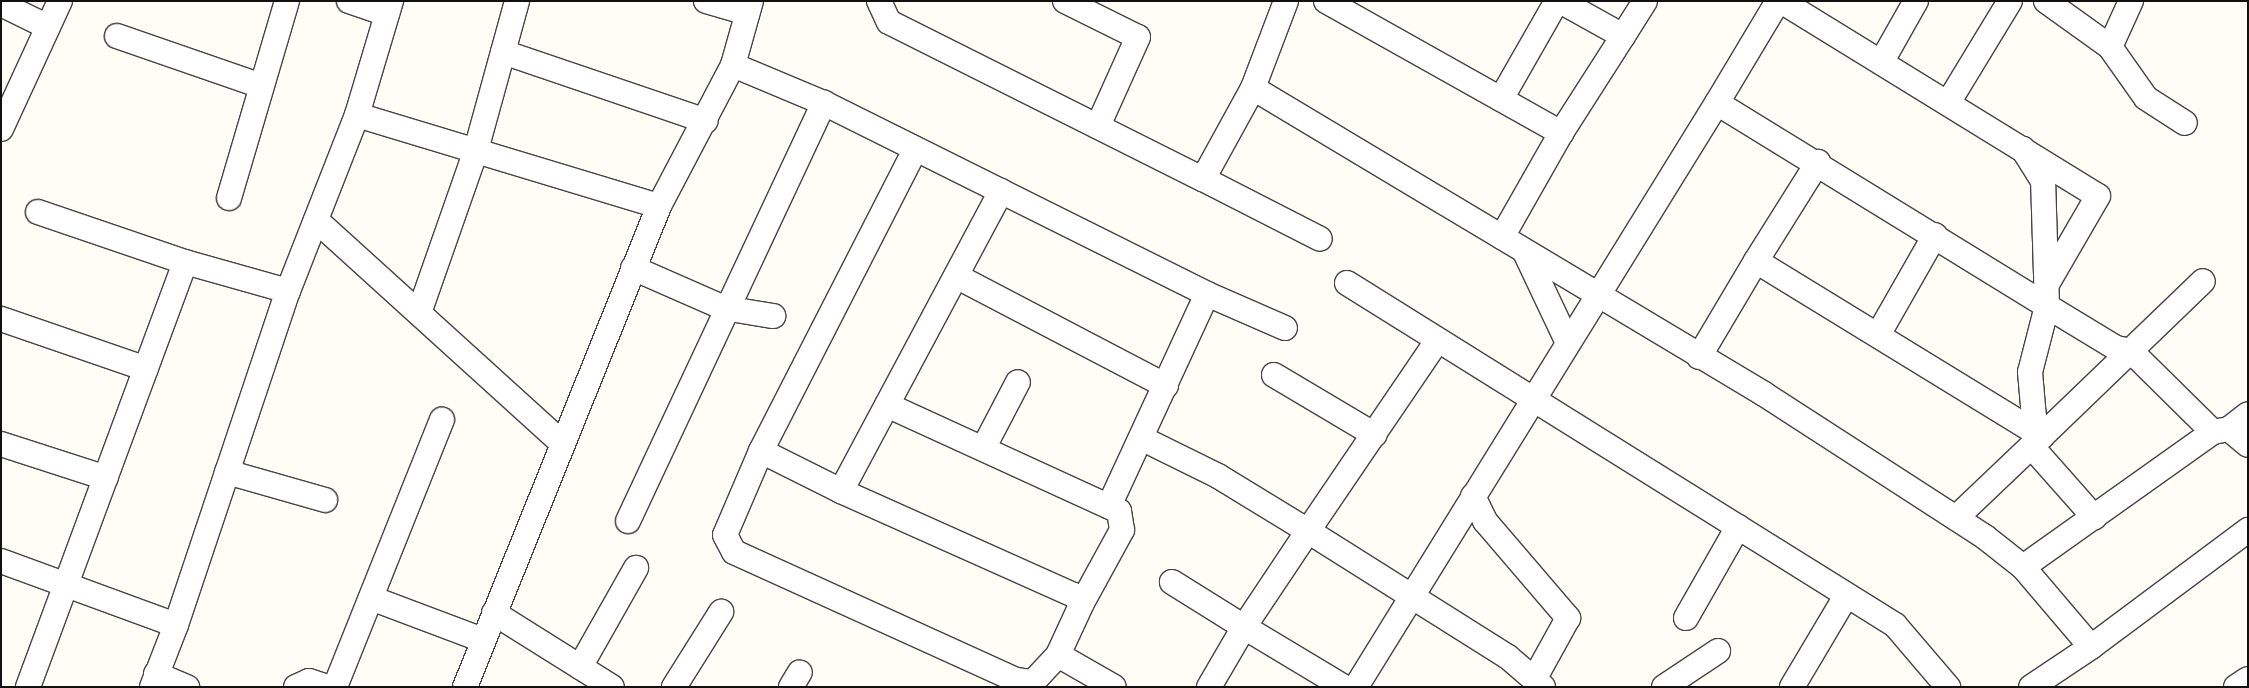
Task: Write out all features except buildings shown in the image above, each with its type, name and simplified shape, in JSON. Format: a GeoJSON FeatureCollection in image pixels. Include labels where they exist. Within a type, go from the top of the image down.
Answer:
{"type":"FeatureCollection","features":[{"type":"Feature","properties":{"kind":"street"},"geometry":{"type":"LineString","coordinates":[[1,129],[60,1]]}},
{"type":"Feature","properties":{"kind":"street"},"geometry":{"type":"LineString","coordinates":[[229,198],[287,1]]}},
{"type":"Feature","properties":{"kind":"street"},"geometry":{"type":"LineString","coordinates":[[187,687],[154,681],[176,625],[288,291],[357,115],[389,8],[349,1]]}},
{"type":"Feature","properties":{"kind":"street"},"geometry":{"type":"LineString","coordinates":[[418,313],[476,150],[517,1]]}},
{"type":"Feature","properties":{"kind":"street"},"geometry":{"type":"LineString","coordinates":[[465,687],[659,206],[706,122],[733,65],[749,7],[706,1]]}},
{"type":"Feature","properties":{"kind":"street"},"geometry":{"type":"LineString","coordinates":[[879,1],[889,22],[1320,239]]}},
{"type":"Feature","properties":{"kind":"street"},"geometry":{"type":"LineString","coordinates":[[1065,1],[1138,37],[1098,126]]}},
{"type":"Feature","properties":{"kind":"street"},"geometry":{"type":"LineString","coordinates":[[1203,179],[1253,88],[1286,1]]}},
{"type":"Feature","properties":{"kind":"street"},"geometry":{"type":"LineString","coordinates":[[1326,1],[1561,133]]}},
{"type":"Feature","properties":{"kind":"street"},"geometry":{"type":"LineString","coordinates":[[1501,99],[1559,1],[1622,36]]}},
{"type":"Feature","properties":{"kind":"street"},"geometry":{"type":"LineString","coordinates":[[1502,237],[1561,133],[1644,1]]}},
{"type":"Feature","properties":{"kind":"street"},"geometry":{"type":"LineString","coordinates":[[1356,687],[1567,341],[1779,1],[1882,61],[2098,196],[2047,295]]}},
{"type":"Feature","properties":{"kind":"street"},"geometry":{"type":"LineString","coordinates":[[1882,61],[1916,1]]}},
{"type":"Feature","properties":{"kind":"street"},"geometry":{"type":"LineString","coordinates":[[1948,103],[2010,1]]}},
{"type":"Feature","properties":{"kind":"street"},"geometry":{"type":"LineString","coordinates":[[2046,1],[2110,47],[2146,98],[2185,122]]}},
{"type":"Feature","properties":{"kind":"street"},"geometry":{"type":"LineString","coordinates":[[2110,47],[2131,1]]}},
{"type":"Feature","properties":{"kind":"street"},"geometry":{"type":"LineString","coordinates":[[1,4],[48,26]]}},
{"type":"Feature","properties":{"kind":"street"},"geometry":{"type":"LineString","coordinates":[[117,36],[261,86]]}},
{"type":"Feature","properties":{"kind":"street"},"geometry":{"type":"LineString","coordinates":[[503,52],[706,122]]}},
{"type":"Feature","properties":{"kind":"street"},"geometry":{"type":"LineString","coordinates":[[733,65],[824,103],[1207,294],[1285,328]]}},
{"type":"Feature","properties":{"kind":"street"},"geometry":{"type":"LineString","coordinates":[[1253,88],[1699,357],[1956,518],[2023,567],[2091,647]]}},
{"type":"Feature","properties":{"kind":"street"},"geometry":{"type":"LineString","coordinates":[[628,521],[724,308],[824,103]]}},
{"type":"Feature","properties":{"kind":"street"},"geometry":{"type":"LineString","coordinates":[[1717,103],[1818,162],[1935,235],[2047,295],[2116,348],[2132,351],[2221,430],[2248,445]]}},
{"type":"Feature","properties":{"kind":"street"},"geometry":{"type":"LineString","coordinates":[[357,115],[659,206]]}},
{"type":"Feature","properties":{"kind":"street"},"geometry":{"type":"LineString","coordinates":[[887,405],[984,446],[1109,506],[1124,518],[1122,530],[1082,603],[1058,655],[1033,682],[1016,680],[734,552],[726,528],[761,451],[915,150]]}},
{"type":"Feature","properties":{"kind":"street"},"geometry":{"type":"LineString","coordinates":[[2024,150],[2043,181],[2047,295],[2030,372],[2037,441]]}},
{"type":"Feature","properties":{"kind":"street"},"geometry":{"type":"LineString","coordinates":[[1699,357],[1756,260],[1818,162]]}},
{"type":"Feature","properties":{"kind":"street"},"geometry":{"type":"LineString","coordinates":[[840,491],[1001,192]]}},
{"type":"Feature","properties":{"kind":"street"},"geometry":{"type":"LineString","coordinates":[[38,212],[185,262],[288,291]]}},
{"type":"Feature","properties":{"kind":"street"},"geometry":{"type":"LineString","coordinates":[[316,220],[562,443]]}},
{"type":"Feature","properties":{"kind":"street"},"geometry":{"type":"LineString","coordinates":[[1878,335],[1935,235]]}},
{"type":"Feature","properties":{"kind":"street"},"geometry":{"type":"LineString","coordinates":[[1525,252],[1567,341]]}},
{"type":"Feature","properties":{"kind":"street"},"geometry":{"type":"LineString","coordinates":[[1756,260],[1878,335],[2037,441],[2094,517]]}},
{"type":"Feature","properties":{"kind":"street"},"geometry":{"type":"LineString","coordinates":[[28,687],[185,262]]}},
{"type":"Feature","properties":{"kind":"street"},"geometry":{"type":"LineString","coordinates":[[634,268],[724,308],[773,316]]}},
{"type":"Feature","properties":{"kind":"street"},"geometry":{"type":"LineString","coordinates":[[956,276],[1166,386]]}},
{"type":"Feature","properties":{"kind":"street"},"geometry":{"type":"LineString","coordinates":[[1956,518],[2204,281]]}},
{"type":"Feature","properties":{"kind":"street"},"geometry":{"type":"LineString","coordinates":[[1347,283],[1437,341],[1895,625],[1948,687]]}},
{"type":"Feature","properties":{"kind":"street"},"geometry":{"type":"LineString","coordinates":[[1109,506],[1207,294]]}},
{"type":"Feature","properties":{"kind":"street"},"geometry":{"type":"LineString","coordinates":[[1,319],[146,369]]}},
{"type":"Feature","properties":{"kind":"street"},"geometry":{"type":"LineString","coordinates":[[1210,687],[1244,627],[1437,341]]}},
{"type":"Feature","properties":{"kind":"street"},"geometry":{"type":"LineString","coordinates":[[1274,375],[1375,435]]}},
{"type":"Feature","properties":{"kind":"street"},"geometry":{"type":"LineString","coordinates":[[984,446],[1018,382]]}},
{"type":"Feature","properties":{"kind":"street"},"geometry":{"type":"LineString","coordinates":[[2023,567],[2221,430],[2248,414]]}},
{"type":"Feature","properties":{"kind":"street"},"geometry":{"type":"LineString","coordinates":[[335,687],[442,420]]}},
{"type":"Feature","properties":{"kind":"street"},"geometry":{"type":"LineString","coordinates":[[1141,438],[1218,476],[1308,531],[1539,682],[1568,618],[1485,522],[1473,496]]}},
{"type":"Feature","properties":{"kind":"street"},"geometry":{"type":"LineString","coordinates":[[1,444],[106,478]]}},
{"type":"Feature","properties":{"kind":"street"},"geometry":{"type":"LineString","coordinates":[[761,451],[840,491],[1028,571],[1082,603]]}},
{"type":"Feature","properties":{"kind":"street"},"geometry":{"type":"LineString","coordinates":[[227,472],[325,500]]}},
{"type":"Feature","properties":{"kind":"street"},"geometry":{"type":"LineString","coordinates":[[1686,618],[1738,527]]}},
{"type":"Feature","properties":{"kind":"street"},"geometry":{"type":"LineString","coordinates":[[2031,687],[2091,647],[2248,530]]}},
{"type":"Feature","properties":{"kind":"street"},"geometry":{"type":"LineString","coordinates":[[1,561],[176,625]]}},
{"type":"Feature","properties":{"kind":"street"},"geometry":{"type":"LineString","coordinates":[[580,667],[636,568]]}},
{"type":"Feature","properties":{"kind":"street"},"geometry":{"type":"LineString","coordinates":[[1172,582],[1344,687]]}},
{"type":"Feature","properties":{"kind":"street"},"geometry":{"type":"LineString","coordinates":[[1792,687],[1846,596]]}},
{"type":"Feature","properties":{"kind":"street"},"geometry":{"type":"LineString","coordinates":[[370,598],[483,640]]}},
{"type":"Feature","properties":{"kind":"street"},"geometry":{"type":"LineString","coordinates":[[674,687],[721,612]]}},
{"type":"Feature","properties":{"kind":"street"},"geometry":{"type":"LineString","coordinates":[[494,613],[612,687]]}},
{"type":"Feature","properties":{"kind":"street"},"geometry":{"type":"LineString","coordinates":[[1664,687],[1718,652]]}},
{"type":"Feature","properties":{"kind":"street"},"geometry":{"type":"LineString","coordinates":[[1058,655],[1114,687]]}},
{"type":"Feature","properties":{"kind":"street"},"geometry":{"type":"LineString","coordinates":[[2236,687],[2248,679]]}},
{"type":"Feature","properties":{"kind":"street"},"geometry":{"type":"LineString","coordinates":[[296,687],[309,681],[327,687]]}}]}
